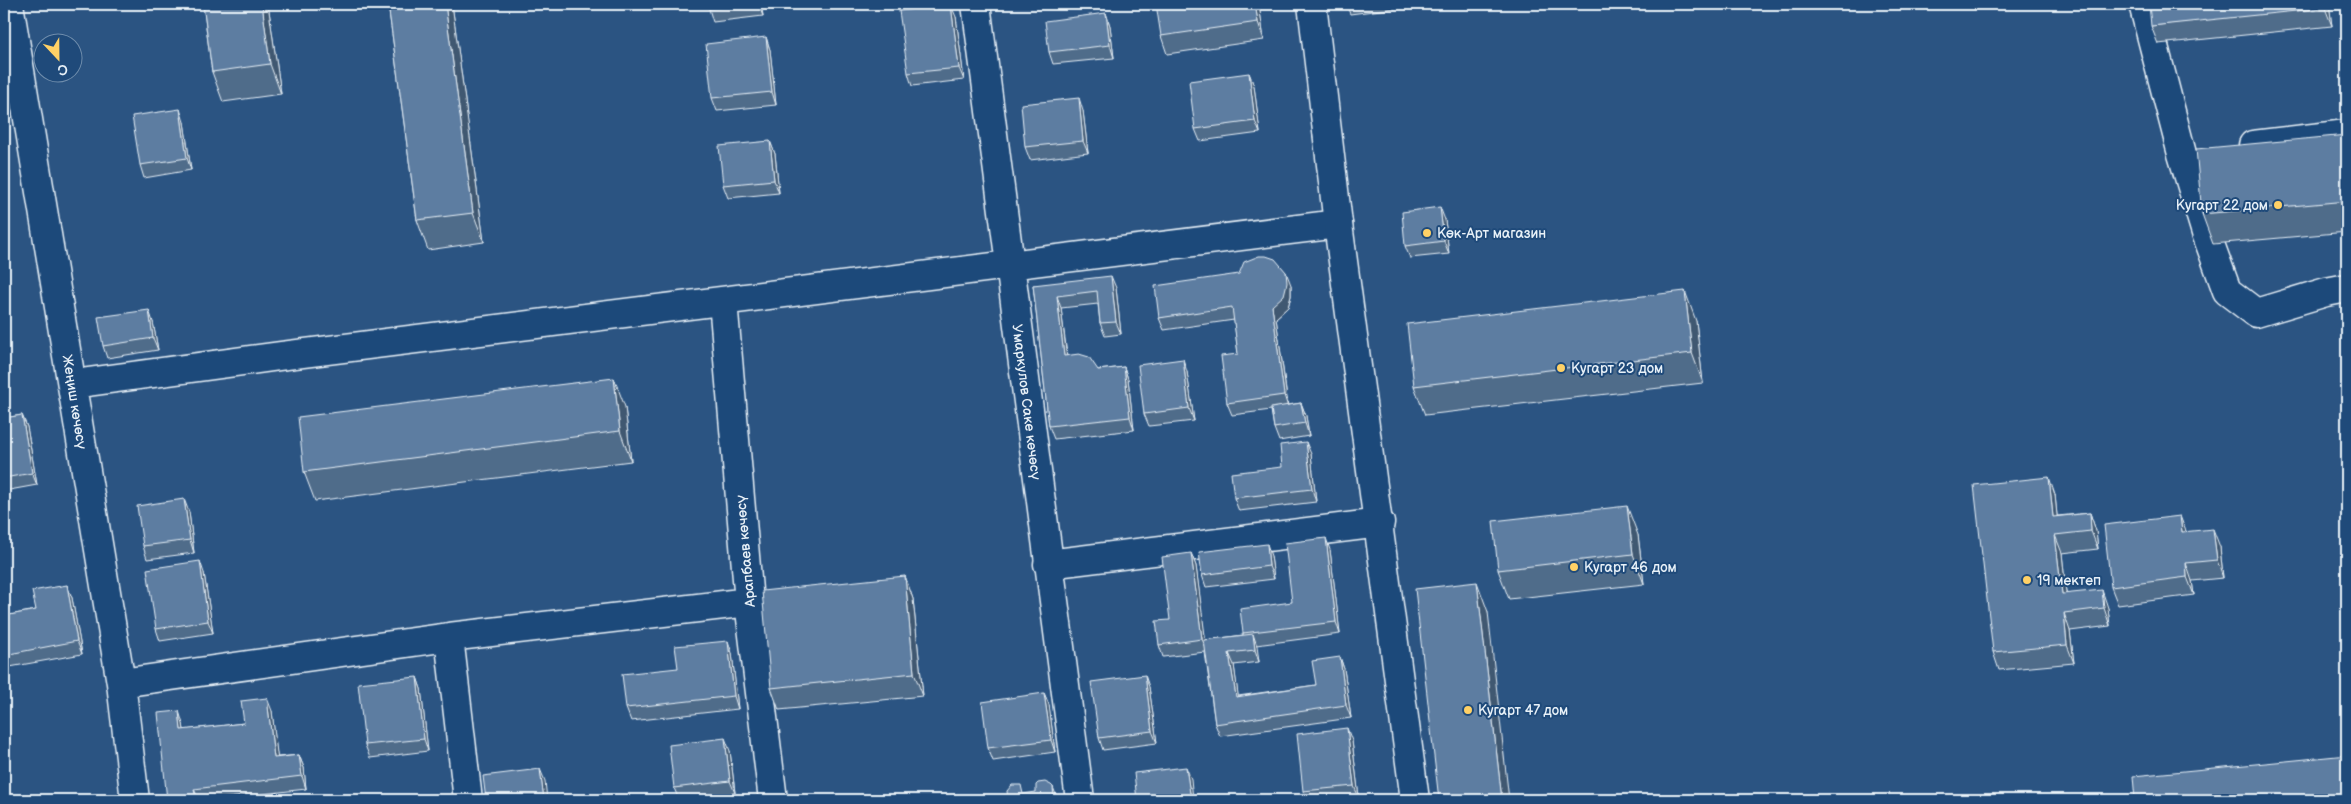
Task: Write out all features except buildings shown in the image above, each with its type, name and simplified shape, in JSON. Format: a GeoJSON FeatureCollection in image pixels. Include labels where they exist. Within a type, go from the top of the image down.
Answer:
{"type":"FeatureCollection","features":[{"type":"Feature","properties":{"kind":"street","name":"Жеңиш көчөсү"},"geometry":{"type":"LineString","coordinates":[[9,4],[121,683],[135,800]]}},
{"type":"Feature","properties":{"kind":"street","name":"Умаркулов Саке көчөсү"},"geometry":{"type":"LineString","coordinates":[[976,4],[1080,800]]}},
{"type":"Feature","properties":{"kind":"street"},"geometry":{"type":"LineString","coordinates":[[1312,4],[1338,224],[1416,800]]}},
{"type":"Feature","properties":{"kind":"street"},"geometry":{"type":"LineString","coordinates":[[2143,4],[2182,154],[2206,233],[2227,290],[2256,313],[2326,292],[2347,288]]}},
{"type":"Feature","properties":{"kind":"street"},"geometry":{"type":"LineString","coordinates":[[2182,154],[2347,134]]}},
{"type":"Feature","properties":{"kind":"street"},"geometry":{"type":"LineString","coordinates":[[73,384],[280,356],[1338,224]]}},
{"type":"Feature","properties":{"kind":"street","name":"Арапбаев көчөсү"},"geometry":{"type":"LineString","coordinates":[[723,301],[750,602],[773,800]]}},
{"type":"Feature","properties":{"kind":"street"},"geometry":{"type":"LineString","coordinates":[[1048,564],[1380,523]]}},
{"type":"Feature","properties":{"kind":"street"},"geometry":{"type":"LineString","coordinates":[[121,683],[449,636],[750,602]]}},
{"type":"Feature","properties":{"kind":"street"},"geometry":{"type":"LineString","coordinates":[[449,636],[468,800]]}},
{"type":"Feature","properties":{"kind":"place","name":"Кугарт 22 дом"},"geometry":{"type":"Point","coordinates":[2278,205]}},
{"type":"Feature","properties":{"kind":"place","name":"Көк-Арт магазин"},"geometry":{"type":"Point","coordinates":[1427,233]}},
{"type":"Feature","properties":{"kind":"place","name":"Кугарт 23 дом"},"geometry":{"type":"Point","coordinates":[1561,368]}},
{"type":"Feature","properties":{"kind":"place","name":"Кугарт 46 дом"},"geometry":{"type":"Point","coordinates":[1574,567]}},
{"type":"Feature","properties":{"kind":"place","name":"19 мектеп"},"geometry":{"type":"Point","coordinates":[2027,580]}},
{"type":"Feature","properties":{"kind":"place","name":"Кугарт 47 дом"},"geometry":{"type":"Point","coordinates":[1468,710]}}]}
